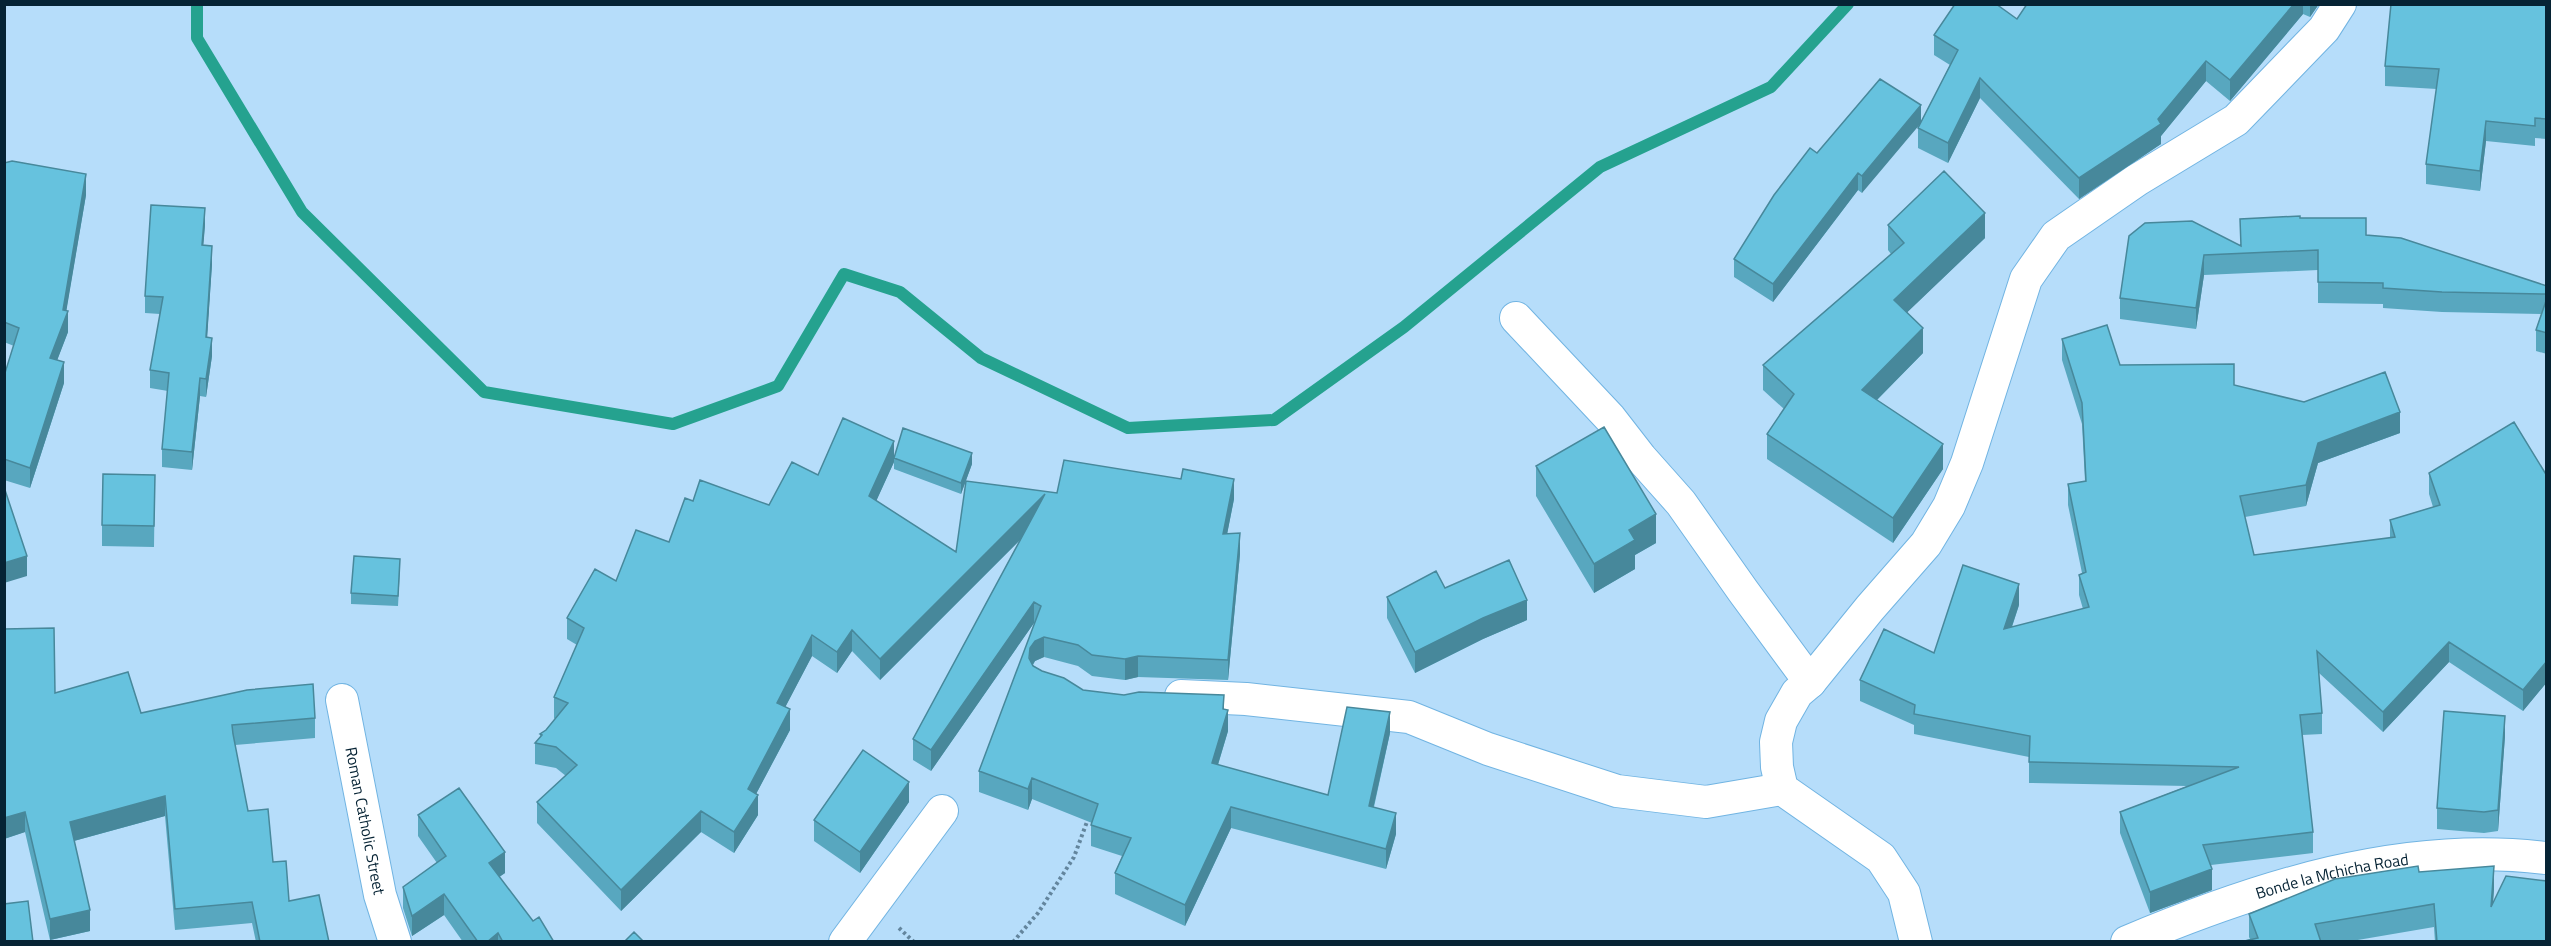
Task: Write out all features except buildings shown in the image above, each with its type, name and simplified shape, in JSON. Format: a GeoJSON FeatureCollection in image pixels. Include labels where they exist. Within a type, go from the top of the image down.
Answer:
{"type":"FeatureCollection","features":[{"type":"Feature","properties":{"kind":"street"},"geometry":{"type":"LineString","coordinates":[[1916,942],[1904,893],[1881,858],[1782,789],[1777,767],[1776,742],[1780,721],[1797,693],[1810,682],[1926,544],[1949,506],[1967,463],[2026,279],[2056,236],[2137,180],[2236,120],[2324,29],[2340,4]]}},
{"type":"Feature","properties":{"kind":"street"},"geometry":{"type":"LineString","coordinates":[[1516,318],[1610,418],[1641,458],[1681,503],[1810,682]]}},
{"type":"Feature","properties":{"kind":"street"},"geometry":{"type":"LineString","coordinates":[[1149,695],[1246,699],[1409,717],[1488,749],[1617,790],[1706,802],[1782,789]]}},
{"type":"Feature","properties":{"kind":"street","name":"Roman Catholic Street"},"geometry":{"type":"LineString","coordinates":[[342,700],[380,895],[395,942]]}},
{"type":"Feature","properties":{"kind":"street"},"geometry":{"type":"LineString","coordinates":[[845,942],[942,811]]}},
{"type":"Feature","properties":{"kind":"street","name":"Bonde la Mchicha Road"},"geometry":{"type":"LineString","coordinates":[[2127,942],[2173,932],[2315,875],[2373,863],[2460,855],[2547,858]]}},
{"type":"Feature","properties":{"kind":"path"},"geometry":{"type":"LineString","coordinates":[[1013,942],[1038,913],[1074,857],[1090,815]]}},
{"type":"Feature","properties":{"kind":"waterway"},"geometry":{"type":"LineString","coordinates":[[197,4],[197,38],[302,212],[484,392],[673,424],[778,386],[844,274],[900,292],[981,358],[1128,428],[1274,420],[1404,327],[1600,167],[1771,87],[1848,4]]}}]}
